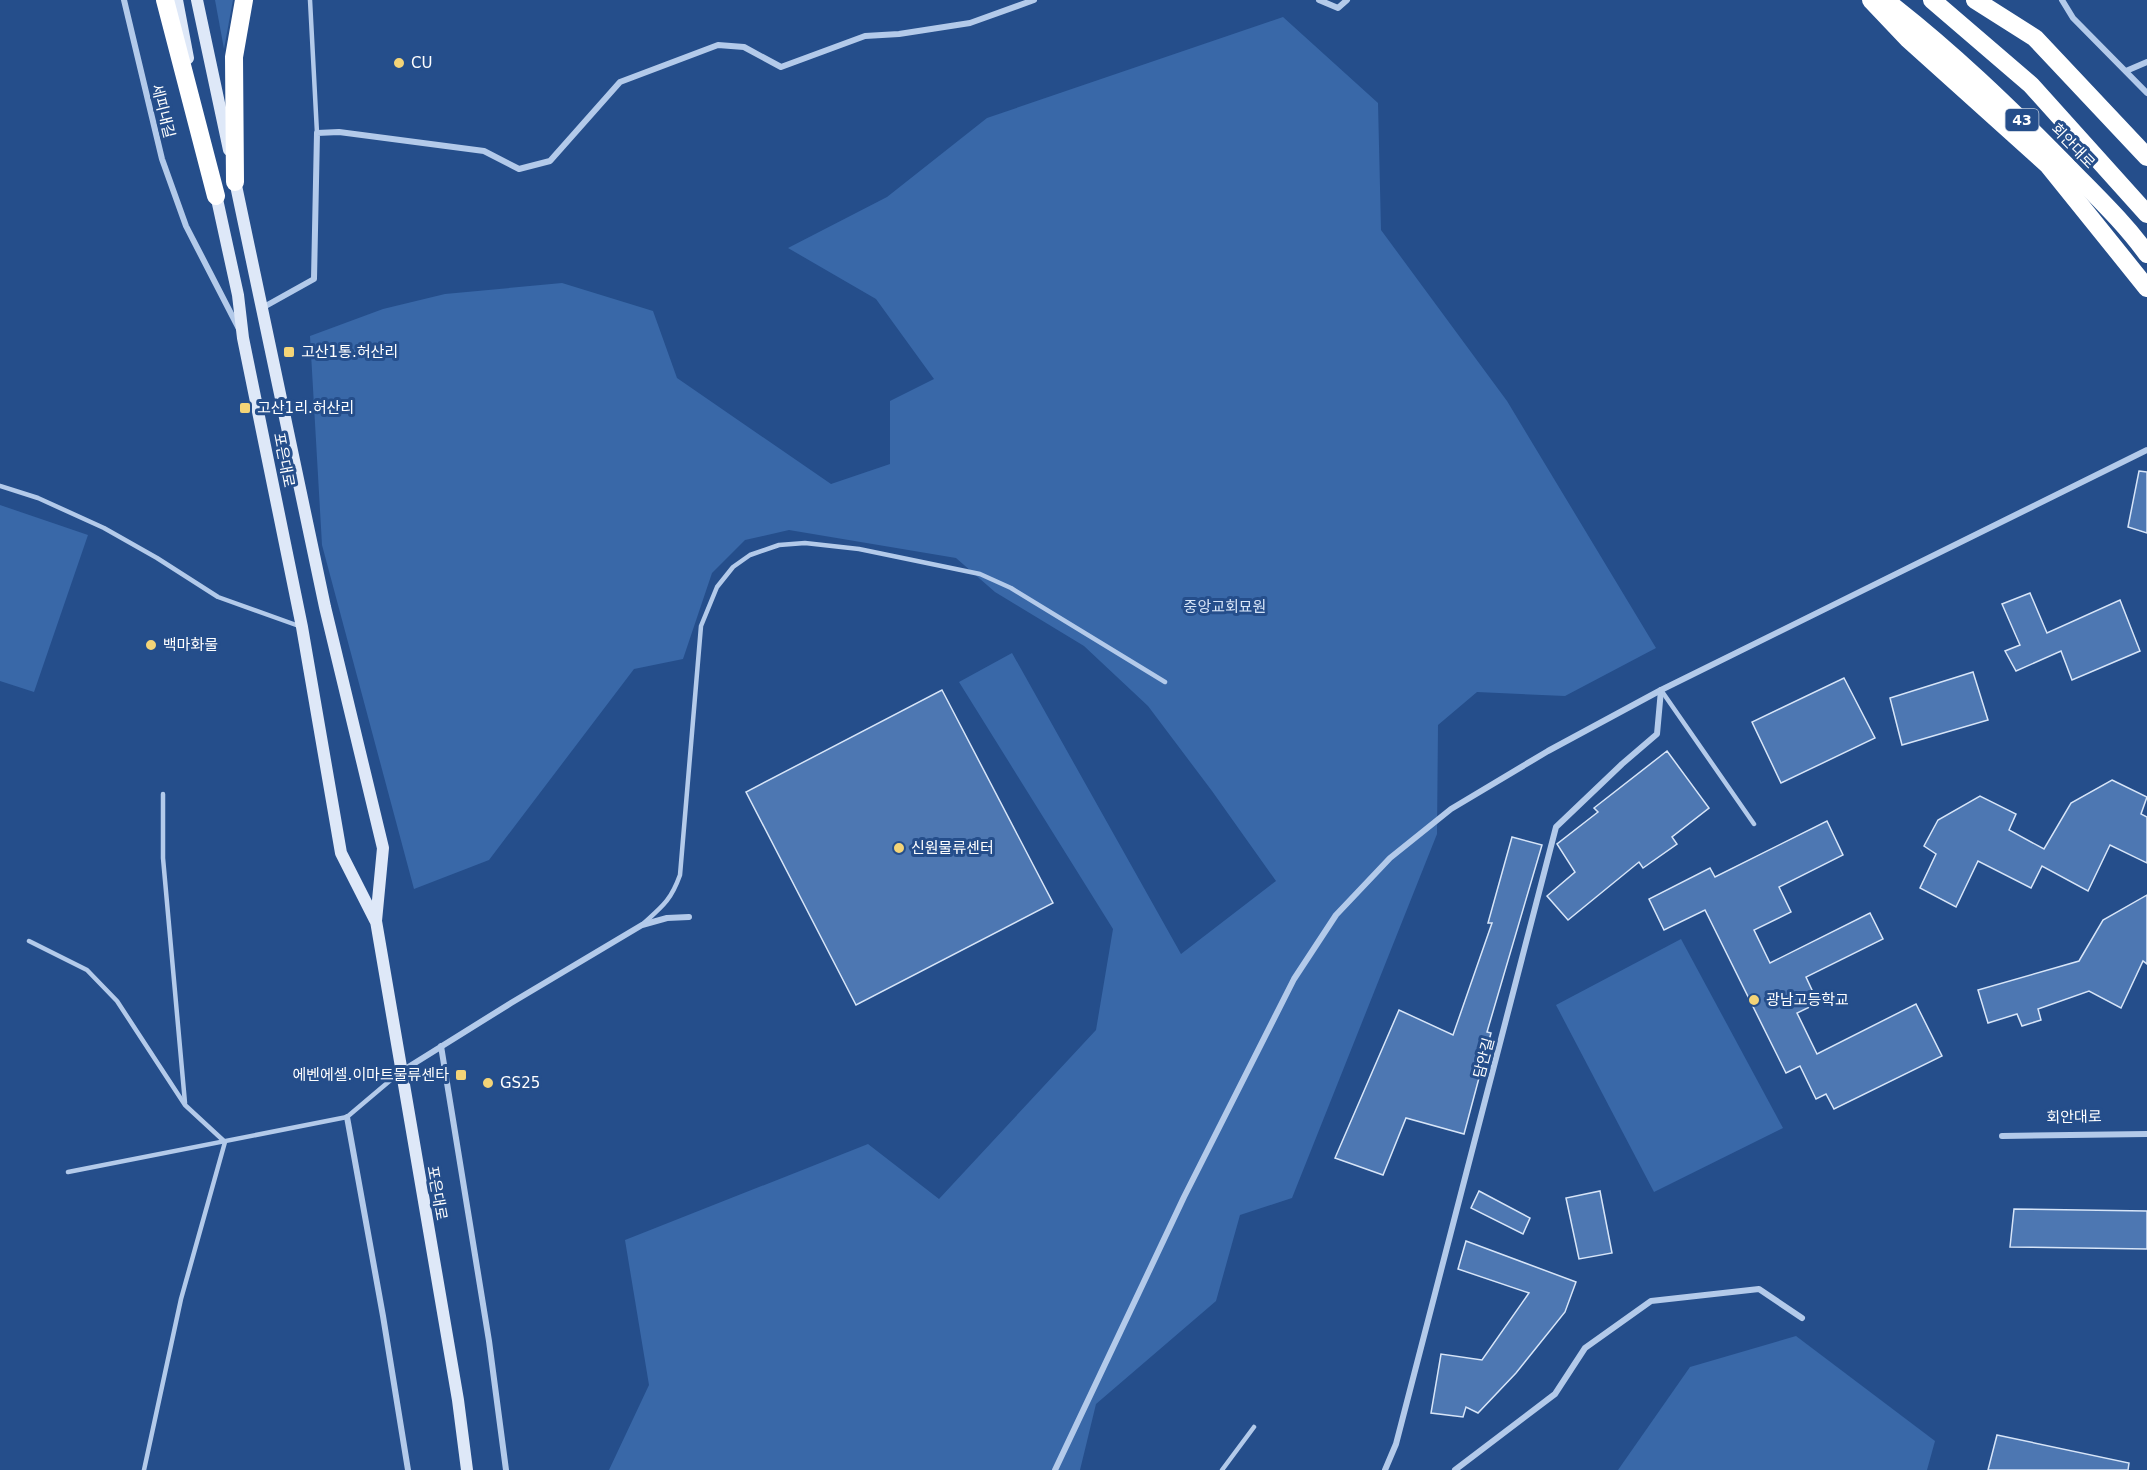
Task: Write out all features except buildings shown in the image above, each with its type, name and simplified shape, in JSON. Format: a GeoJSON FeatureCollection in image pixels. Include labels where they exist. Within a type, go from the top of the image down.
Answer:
{"type":"FeatureCollection","features":[{"type":"Feature","properties":{"kind":"highway"},"geometry":{"type":"LineString","coordinates":[[165,0],[216,196]]}},
{"type":"Feature","properties":{"kind":"highway"},"geometry":{"type":"LineString","coordinates":[[235,182],[234,57],[244,0]]}},
{"type":"Feature","properties":{"kind":"highway"},"geometry":{"type":"LineString","coordinates":[[1871,0],[1908,39],[2048,165],[2147,288]]}},
{"type":"Feature","properties":{"kind":"highway","name":"회안대로"},"geometry":{"type":"LineString","coordinates":[[1885,0],[1929,34],[2017,114],[2101,201],[2147,254]]}},
{"type":"Feature","properties":{"kind":"highway","name":"회안대로"},"geometry":{"type":"LineString","coordinates":[[1932,0],[2031,85],[2147,214]]}},
{"type":"Feature","properties":{"kind":"highway"},"geometry":{"type":"LineString","coordinates":[[1975,0],[2035,38],[2147,157]]}},
{"type":"Feature","properties":{"kind":"street","name":"세피내길"},"geometry":{"type":"LineString","coordinates":[[124,0],[162,159],[186,226],[243,338]]}},
{"type":"Feature","properties":{"kind":"street","name":"포은대로"},"geometry":{"type":"LineString","coordinates":[[177,0],[238,295],[243,338],[302,627],[341,853],[376,921]]}},
{"type":"Feature","properties":{"kind":"street","name":"포은대로"},"geometry":{"type":"LineString","coordinates":[[197,0],[325,608],[383,848],[376,921],[458,1400],[467,1470]]}},
{"type":"Feature","properties":{"kind":"street"},"geometry":{"type":"LineString","coordinates":[[262,308],[314,279],[317,133],[339,132],[473,149],[483,151],[519,169],[550,161],[620,82],[717,45],[744,47],[782,67],[865,36],[899,34],[970,23],[1034,0]]}},
{"type":"Feature","properties":{"kind":"street"},"geometry":{"type":"LineString","coordinates":[[1319,0],[1338,8],[1347,0]]}},
{"type":"Feature","properties":{"kind":"street"},"geometry":{"type":"LineString","coordinates":[[2062,0],[2073,18],[2147,93]]}},
{"type":"Feature","properties":{"kind":"street"},"geometry":{"type":"LineString","coordinates":[[2126,71],[2147,62]]}},
{"type":"Feature","properties":{"kind":"street"},"geometry":{"type":"LineString","coordinates":[[1055,1470],[1184,1197],[1294,979],[1336,915],[1390,858],[1450,809],[1548,751],[1661,690],[2147,450]]}},
{"type":"Feature","properties":{"kind":"street","name":"담안길"},"geometry":{"type":"LineString","coordinates":[[1385,1470],[1396,1444],[1556,827],[1622,764],[1658,734],[1661,690]]}},
{"type":"Feature","properties":{"kind":"street"},"geometry":{"type":"LineString","coordinates":[[402,1071],[642,925],[667,918],[688,917]]}},
{"type":"Feature","properties":{"kind":"street"},"geometry":{"type":"LineString","coordinates":[[441,1046],[489,1341],[506,1470]]}},
{"type":"Feature","properties":{"kind":"street"},"geometry":{"type":"LineString","coordinates":[[347,1118],[408,1470]]}},
{"type":"Feature","properties":{"kind":"street","name":"회안대로"},"geometry":{"type":"LineString","coordinates":[[2002,1136],[2147,1134]]}},
{"type":"Feature","properties":{"kind":"street"},"geometry":{"type":"LineString","coordinates":[[1455,1470],[1555,1394],[1585,1348],[1651,1301],[1759,1289],[1802,1318]]}},
{"type":"Feature","properties":{"kind":"lane"},"geometry":{"type":"LineString","coordinates":[[310,0],[317,133]]}},
{"type":"Feature","properties":{"kind":"lane"},"geometry":{"type":"LineString","coordinates":[[0,486],[38,498],[104,528],[218,597],[302,627]]}},
{"type":"Feature","properties":{"kind":"lane"},"geometry":{"type":"LineString","coordinates":[[642,925],[663,907],[673,894],[680,875],[701,626],[717,588],[733,567],[750,555],[779,545],[805,543],[860,549],[980,574],[1011,588],[1165,682]]}},
{"type":"Feature","properties":{"kind":"lane"},"geometry":{"type":"LineString","coordinates":[[1661,690],[1754,824]]}},
{"type":"Feature","properties":{"kind":"lane"},"geometry":{"type":"LineString","coordinates":[[163,794],[163,858],[185,1105]]}},
{"type":"Feature","properties":{"kind":"lane"},"geometry":{"type":"LineString","coordinates":[[29,941],[87,970],[117,1001],[185,1105],[225,1142]]}},
{"type":"Feature","properties":{"kind":"lane"},"geometry":{"type":"LineString","coordinates":[[68,1172],[347,1118],[402,1071]]}},
{"type":"Feature","properties":{"kind":"lane"},"geometry":{"type":"LineString","coordinates":[[144,1470],[181,1299],[225,1142]]}},
{"type":"Feature","properties":{"kind":"lane"},"geometry":{"type":"LineString","coordinates":[[1222,1470],[1254,1427]]}},
{"type":"Feature","properties":{"kind":"green space"},"geometry":{"type":"Polygon","coordinates":[[[215,0],[233,0],[224,49],[215,0]]]}},
{"type":"Feature","properties":{"kind":"green space","name":"중앙교회묘원"},"geometry":{"type":"Polygon","coordinates":[[[1283,17],[1378,103],[1381,230],[1507,401],[1656,648],[1565,696],[1477,692],[1438,725],[1437,834],[1292,1198],[1240,1215],[1216,1301],[1096,1404],[1080,1470],[609,1470],[649,1385],[625,1240],[868,1144],[939,1199],[1096,1030],[1113,929],[959,682],[1012,653],[1181,954],[1276,881],[1148,706],[1084,646],[995,592],[956,558],[789,530],[745,540],[712,573],[683,659],[634,669],[489,860],[414,889],[322,545],[310,336],[383,309],[445,294],[562,283],[653,311],[677,378],[831,484],[890,464],[890,401],[934,379],[876,299],[788,248],[887,197],[987,118],[1283,17]]]}},
{"type":"Feature","properties":{"kind":"green space"},"geometry":{"type":"Polygon","coordinates":[[[0,505],[88,535],[34,692],[0,681],[0,505]]]}},
{"type":"Feature","properties":{"kind":"green space"},"geometry":{"type":"Polygon","coordinates":[[[1681,939],[1783,1128],[1654,1192],[1556,1005],[1681,939]]]}},
{"type":"Feature","properties":{"kind":"green space"},"geometry":{"type":"Polygon","coordinates":[[[1796,1336],[1935,1441],[1927,1470],[1618,1470],[1690,1367],[1796,1336]]]}},
{"type":"Feature","properties":{"kind":"place","name":"CU"},"geometry":{"type":"Point","coordinates":[399,63]}},
{"type":"Feature","properties":{"kind":"place","name":"고산1통.허산리"},"geometry":{"type":"Point","coordinates":[289,352]}},
{"type":"Feature","properties":{"kind":"place","name":"고산1리.허산리"},"geometry":{"type":"Point","coordinates":[245,408]}},
{"type":"Feature","properties":{"kind":"place","name":"백마화물"},"geometry":{"type":"Point","coordinates":[151,645]}},
{"type":"Feature","properties":{"kind":"place","name":"신원물류센터"},"geometry":{"type":"Point","coordinates":[899,848]}},
{"type":"Feature","properties":{"kind":"place","name":"광남고등학교"},"geometry":{"type":"Point","coordinates":[1754,1000]}},
{"type":"Feature","properties":{"kind":"place","name":"에벤에셀.이마트물류센타"},"geometry":{"type":"Point","coordinates":[461,1075]}},
{"type":"Feature","properties":{"kind":"place","name":"GS25"},"geometry":{"type":"Point","coordinates":[488,1083]}}]}
